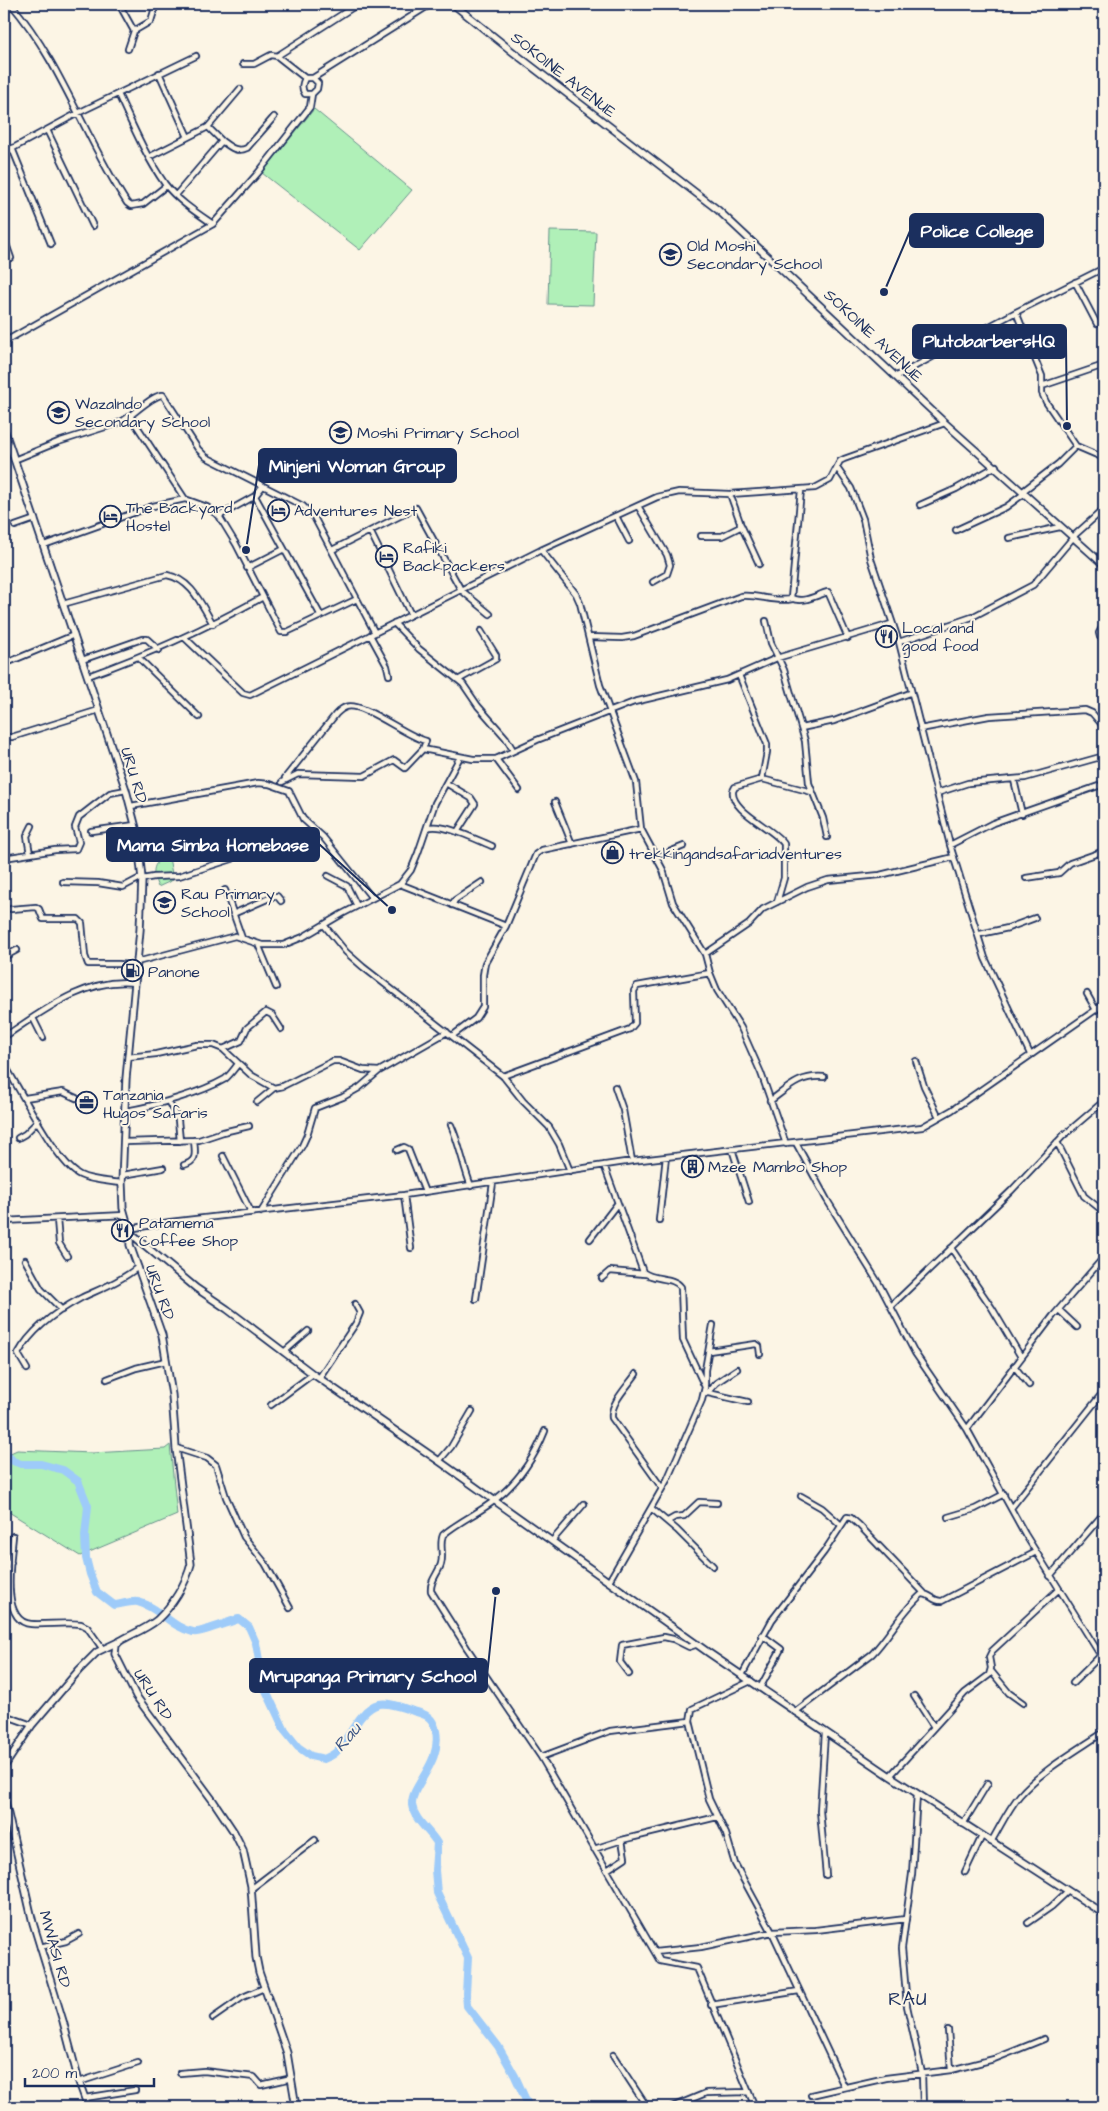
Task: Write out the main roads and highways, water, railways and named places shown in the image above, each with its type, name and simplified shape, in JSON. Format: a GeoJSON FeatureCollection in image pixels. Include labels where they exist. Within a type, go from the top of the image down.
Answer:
{"type":"FeatureCollection","features":[{"type":"Feature","properties":{"kind":"waterway","name":"Rau"},"geometry":{"type":"LineString","coordinates":[[4,1451],[13,1461],[21,1464],[41,1464],[63,1470],[78,1481],[88,1506],[85,1536],[86,1558],[90,1574],[97,1592],[114,1605],[138,1602],[152,1608],[185,1630],[193,1632],[239,1619],[249,1627],[256,1643],[263,1684],[285,1731],[298,1747],[311,1756],[324,1759],[334,1754],[366,1711],[379,1704],[388,1704],[422,1713],[431,1719],[436,1731],[437,1743],[435,1754],[416,1789],[413,1797],[413,1810],[437,1843],[435,1870],[437,1893],[468,1958],[467,2006],[498,2046],[515,2076],[529,2107]]}},
{"type":"Feature","properties":{"kind":"place","name":"Old Moshi Secondary School"},"geometry":{"type":"Point","coordinates":[671,254]}},
{"type":"Feature","properties":{"kind":"place","name":"Police College"},"geometry":{"type":"Point","coordinates":[884,292]}},
{"type":"Feature","properties":{"kind":"place","name":"Wazalndo Secondary School"},"geometry":{"type":"Point","coordinates":[59,412]}},
{"type":"Feature","properties":{"kind":"place","name":"PlutobarbersHQ"},"geometry":{"type":"Point","coordinates":[1067,426]}},
{"type":"Feature","properties":{"kind":"place","name":"Moshi Primary School"},"geometry":{"type":"Point","coordinates":[341,432]}},
{"type":"Feature","properties":{"kind":"place","name":"Adventures Nest"},"geometry":{"type":"Point","coordinates":[278,510]}},
{"type":"Feature","properties":{"kind":"place","name":"The Backyard Hostel"},"geometry":{"type":"Point","coordinates":[110,516]}},
{"type":"Feature","properties":{"kind":"place","name":"Minjeni Woman Group"},"geometry":{"type":"Point","coordinates":[246,550]}},
{"type":"Feature","properties":{"kind":"place","name":"Rafiki Backpackers"},"geometry":{"type":"Point","coordinates":[387,556]}},
{"type":"Feature","properties":{"kind":"place","name":"Local and good food"},"geometry":{"type":"Point","coordinates":[886,636]}},
{"type":"Feature","properties":{"kind":"place","name":"trekkingandsafariadventures"},"geometry":{"type":"Point","coordinates":[613,853]}},
{"type":"Feature","properties":{"kind":"place","name":"Rau Primary School"},"geometry":{"type":"Point","coordinates":[165,902]}},
{"type":"Feature","properties":{"kind":"place","name":"Mama Simba Homebase"},"geometry":{"type":"Point","coordinates":[392,910]}},
{"type":"Feature","properties":{"kind":"place","name":"Panone"},"geometry":{"type":"Point","coordinates":[132,971]}},
{"type":"Feature","properties":{"kind":"place","name":"Tanzania Hugos Safaris"},"geometry":{"type":"Point","coordinates":[87,1103]}},
{"type":"Feature","properties":{"kind":"place","name":"Mzee Mambo Shop"},"geometry":{"type":"Point","coordinates":[692,1166]}},
{"type":"Feature","properties":{"kind":"place","name":"Patamema Coffee Shop"},"geometry":{"type":"Point","coordinates":[123,1231]}},
{"type":"Feature","properties":{"kind":"place","name":"Mrupanga Primary School"},"geometry":{"type":"Point","coordinates":[496,1591]}},
{"type":"Feature","properties":{"kind":"district","name":"RAU"},"geometry":{"type":"Point","coordinates":[908,1998]}}]}
